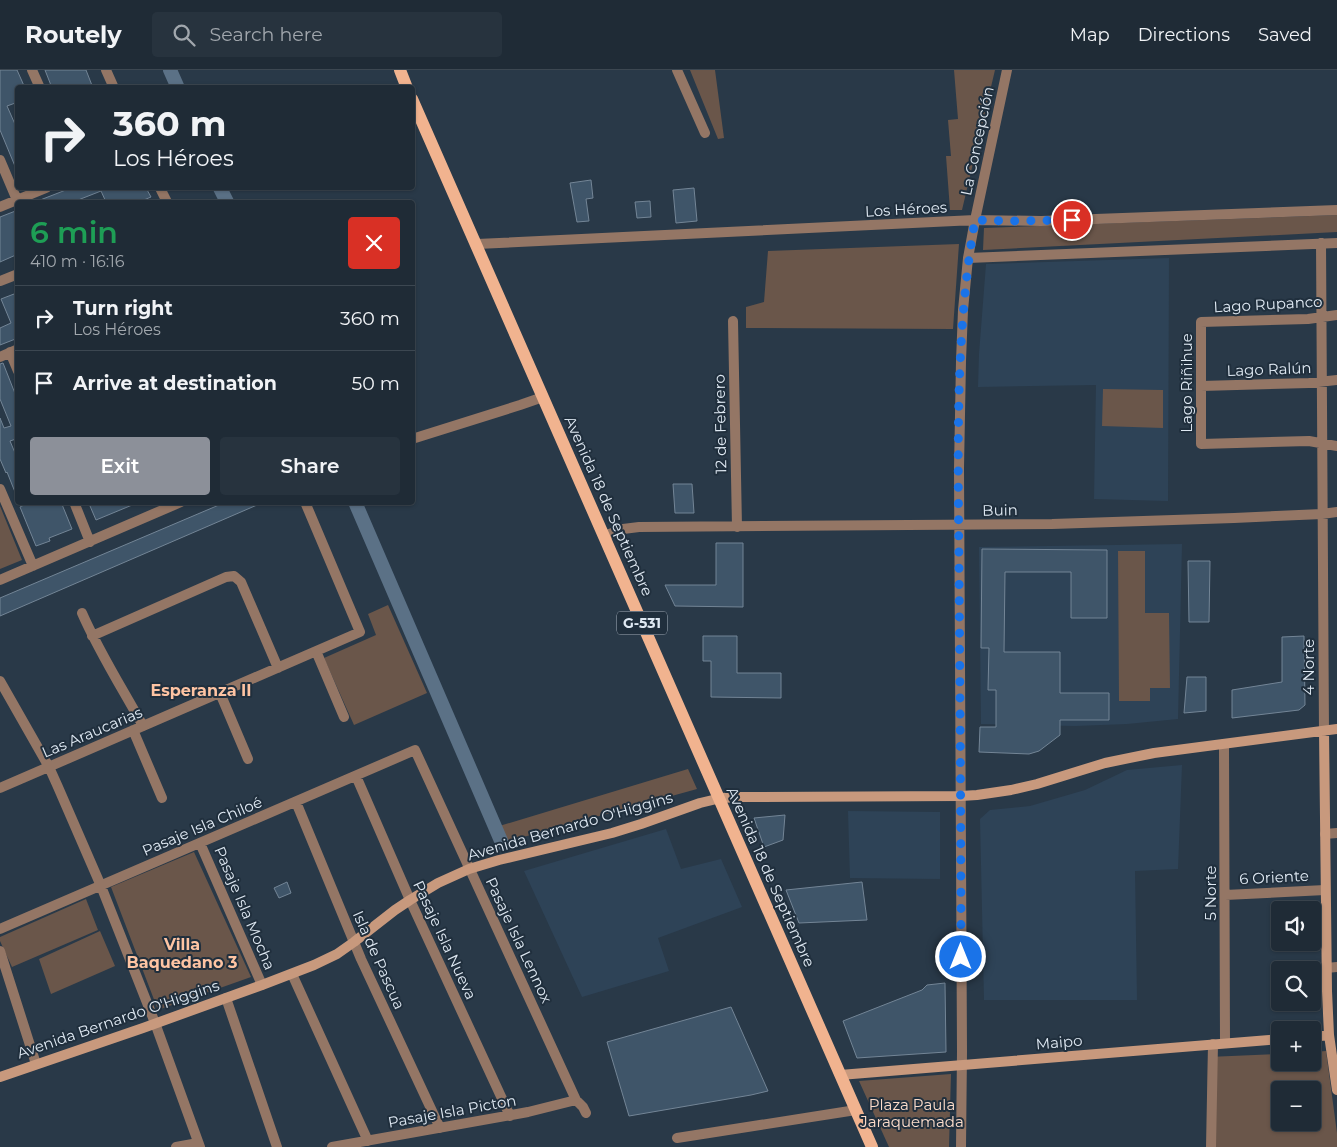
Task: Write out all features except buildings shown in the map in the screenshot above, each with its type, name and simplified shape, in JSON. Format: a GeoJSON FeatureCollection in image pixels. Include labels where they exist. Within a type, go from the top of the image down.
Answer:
{"type":"FeatureCollection","features":[{"type":"Feature","properties":{"kind":"main road"},"geometry":{"type":"LineString","coordinates":[[400,70],[407,85]]}},
{"type":"Feature","properties":{"kind":"main road","name":"Avenida 18 de Septiembre"},"geometry":{"type":"LineString","coordinates":[[415,106],[872,1147]]}},
{"type":"Feature","properties":{"kind":"street"},"geometry":{"type":"LineString","coordinates":[[32,70],[39,85]]}},
{"type":"Feature","properties":{"kind":"street"},"geometry":{"type":"LineString","coordinates":[[106,70],[113,85]]}},
{"type":"Feature","properties":{"kind":"street"},"geometry":{"type":"LineString","coordinates":[[677,70],[705,134]]}},
{"type":"Feature","properties":{"kind":"street","name":"La Concepción"},"geometry":{"type":"LineString","coordinates":[[961,1147],[960,361],[968,258],[1007,70]]}},
{"type":"Feature","properties":{"kind":"street"},"geometry":{"type":"LineString","coordinates":[[0,160],[17,200],[41,190]]}},
{"type":"Feature","properties":{"kind":"street"},"geometry":{"type":"LineString","coordinates":[[0,207],[15,201]]}},
{"type":"Feature","properties":{"kind":"street","name":"Los Héroes"},"geometry":{"type":"LineString","coordinates":[[477,244],[975,220],[1042,221],[1337,210]]}},
{"type":"Feature","properties":{"kind":"street","name":"4 Norte"},"geometry":{"type":"LineString","coordinates":[[1321,243],[1326,968],[1329,1035],[1336,1071],[1337,1090]]}},
{"type":"Feature","properties":{"kind":"street"},"geometry":{"type":"LineString","coordinates":[[968,258],[1337,243]]}},
{"type":"Feature","properties":{"kind":"street"},"geometry":{"type":"LineString","coordinates":[[0,282],[15,275]]}},
{"type":"Feature","properties":{"kind":"street","name":"Lago Rupanco"},"geometry":{"type":"LineString","coordinates":[[1201,322],[1308,319],[1337,316]]}},
{"type":"Feature","properties":{"kind":"street","name":"12 de Febrero"},"geometry":{"type":"LineString","coordinates":[[733,321],[737,527]]}},
{"type":"Feature","properties":{"kind":"street","name":"Lago Riñihue"},"geometry":{"type":"LineString","coordinates":[[1201,322],[1201,444],[1309,440],[1322,443]]}},
{"type":"Feature","properties":{"kind":"street"},"geometry":{"type":"LineString","coordinates":[[9,353],[15,365]]}},
{"type":"Feature","properties":{"kind":"street","name":"Lago Ralún"},"geometry":{"type":"LineString","coordinates":[[1201,386],[1309,383],[1337,380]]}},
{"type":"Feature","properties":{"kind":"street"},"geometry":{"type":"LineString","coordinates":[[415,438],[543,397]]}},
{"type":"Feature","properties":{"kind":"street"},"geometry":{"type":"LineString","coordinates":[[1322,443],[1337,446]]}},
{"type":"Feature","properties":{"kind":"street"},"geometry":{"type":"LineString","coordinates":[[0,489],[33,566]]}},
{"type":"Feature","properties":{"kind":"street"},"geometry":{"type":"LineString","coordinates":[[75,505],[90,542]]}},
{"type":"Feature","properties":{"kind":"street"},"geometry":{"type":"LineString","coordinates":[[0,580],[174,505]]}},
{"type":"Feature","properties":{"kind":"street","name":"Las Araucarias"},"geometry":{"type":"LineString","coordinates":[[0,788],[360,632],[306,505]]}},
{"type":"Feature","properties":{"kind":"street","name":"Buin"},"geometry":{"type":"LineString","coordinates":[[604,536],[623,529],[639,527],[959,525],[1144,521],[1337,512]]}},
{"type":"Feature","properties":{"kind":"street"},"geometry":{"type":"LineString","coordinates":[[92,636],[226,577],[234,576],[240,582],[278,668]]}},
{"type":"Feature","properties":{"kind":"street"},"geometry":{"type":"LineString","coordinates":[[82,612],[138,728],[162,798]]}},
{"type":"Feature","properties":{"kind":"street"},"geometry":{"type":"LineString","coordinates":[[316,651],[344,717]]}},
{"type":"Feature","properties":{"kind":"street"},"geometry":{"type":"LineString","coordinates":[[0,681],[49,767],[100,886],[155,1023],[199,1145],[176,1147]]}},
{"type":"Feature","properties":{"kind":"street"},"geometry":{"type":"LineString","coordinates":[[220,693],[248,759]]}},
{"type":"Feature","properties":{"kind":"street","name":"Avenida Bernardo O'Higgins"},"geometry":{"type":"LineString","coordinates":[[0,1077],[226,998],[325,960],[354,942],[410,900],[469,869],[504,858],[612,833],[700,803],[740,797],[961,796],[986,794],[1037,784],[1105,763],[1154,753],[1337,729]]}},
{"type":"Feature","properties":{"kind":"street","name":"5 Norte"},"geometry":{"type":"LineString","coordinates":[[1224,744],[1225,1043]]}},
{"type":"Feature","properties":{"kind":"street","name":"Pasaje Isla Chiloé"},"geometry":{"type":"LineString","coordinates":[[0,929],[415,750]]}},
{"type":"Feature","properties":{"kind":"street","name":"Pasaje Isla Lennox"},"geometry":{"type":"LineString","coordinates":[[415,750],[576,1100],[586,1113]]}},
{"type":"Feature","properties":{"kind":"street","name":"Pasaje Isla Nueva"},"geometry":{"type":"LineString","coordinates":[[356,776],[410,900],[510,1116]]}},
{"type":"Feature","properties":{"kind":"street","name":"Isla de Pascua"},"geometry":{"type":"LineString","coordinates":[[296,802],[354,942],[440,1128]]}},
{"type":"Feature","properties":{"kind":"street"},"geometry":{"type":"LineString","coordinates":[[1325,834],[1337,833]]}},
{"type":"Feature","properties":{"kind":"street","name":"Pasaje Isla Mocha"},"geometry":{"type":"LineString","coordinates":[[200,843],[262,985]]}},
{"type":"Feature","properties":{"kind":"street","name":"6 Oriente"},"geometry":{"type":"LineString","coordinates":[[1225,895],[1325,890]]}},
{"type":"Feature","properties":{"kind":"street"},"geometry":{"type":"LineString","coordinates":[[0,951],[36,1064]]}},
{"type":"Feature","properties":{"kind":"street"},"geometry":{"type":"LineString","coordinates":[[1326,968],[1337,966]]}},
{"type":"Feature","properties":{"kind":"street"},"geometry":{"type":"LineString","coordinates":[[292,974],[368,1141]]}},
{"type":"Feature","properties":{"kind":"street"},"geometry":{"type":"LineString","coordinates":[[226,998],[277,1147]]}},
{"type":"Feature","properties":{"kind":"street"},"geometry":{"type":"LineString","coordinates":[[1321,1036],[1329,1035]]}},
{"type":"Feature","properties":{"kind":"street","name":"Maipo"},"geometry":{"type":"LineString","coordinates":[[840,1075],[1271,1040]]}},
{"type":"Feature","properties":{"kind":"street"},"geometry":{"type":"LineString","coordinates":[[1211,1147],[1213,1044]]}},
{"type":"Feature","properties":{"kind":"street","name":"Pasaje Isla Picton"},"geometry":{"type":"LineString","coordinates":[[332,1147],[510,1116],[546,1109],[576,1100]]}},
{"type":"Feature","properties":{"kind":"street"},"geometry":{"type":"LineString","coordinates":[[677,1138],[856,1110]]}},
{"type":"Feature","properties":{"kind":"shaded area"},"geometry":{"type":"Polygon","coordinates":[[[1169,258],[1168,501],[1094,499],[1096,385],[978,387],[986,264],[1169,258]]]}},
{"type":"Feature","properties":{"kind":"shaded area"},"geometry":{"type":"Polygon","coordinates":[[[1182,544],[1178,719],[1127,724],[1075,726],[981,724],[979,547],[1182,544]]]}},
{"type":"Feature","properties":{"kind":"shaded area"},"geometry":{"type":"Polygon","coordinates":[[[1182,765],[1178,869],[1135,871],[1137,1000],[984,1000],[980,819],[990,810],[1030,806],[1085,790],[1127,770],[1182,765]]]}},
{"type":"Feature","properties":{"kind":"shaded area"},"geometry":{"type":"Polygon","coordinates":[[[848,811],[940,812],[940,879],[850,878],[848,811]]]}},
{"type":"Feature","properties":{"kind":"shaded area"},"geometry":{"type":"Polygon","coordinates":[[[666,829],[681,869],[721,859],[742,907],[658,938],[669,971],[582,997],[524,871],[666,829]]]}},
{"type":"Feature","properties":{"kind":"green space"},"geometry":{"type":"Polygon","coordinates":[[[690,70],[715,70],[724,138],[718,139],[690,70]]]}},
{"type":"Feature","properties":{"kind":"green space"},"geometry":{"type":"Polygon","coordinates":[[[954,70],[995,70],[962,210],[950,210],[946,156],[951,156],[948,120],[958,119],[954,70]]]}},
{"type":"Feature","properties":{"kind":"green space"},"geometry":{"type":"Polygon","coordinates":[[[1337,215],[1337,232],[983,250],[984,228],[1337,215]]]}},
{"type":"Feature","properties":{"kind":"green space"},"geometry":{"type":"Polygon","coordinates":[[[959,244],[953,329],[746,328],[746,307],[764,302],[768,251],[959,244]]]}},
{"type":"Feature","properties":{"kind":"green space"},"geometry":{"type":"Polygon","coordinates":[[[1103,389],[1163,390],[1163,428],[1102,426],[1103,389]]]}},
{"type":"Feature","properties":{"kind":"green space"},"geometry":{"type":"Polygon","coordinates":[[[0,506],[22,560],[0,569],[0,506]]]}},
{"type":"Feature","properties":{"kind":"green space"},"geometry":{"type":"Polygon","coordinates":[[[1118,551],[1145,551],[1145,613],[1169,613],[1170,688],[1150,688],[1150,701],[1119,701],[1118,551]]]}},
{"type":"Feature","properties":{"kind":"green space"},"geometry":{"type":"Polygon","coordinates":[[[388,605],[427,693],[354,725],[324,658],[376,635],[368,614],[388,605]]]}},
{"type":"Feature","properties":{"kind":"green space"},"geometry":{"type":"Polygon","coordinates":[[[688,769],[697,789],[502,843],[496,827],[688,769]]]}},
{"type":"Feature","properties":{"kind":"green space"},"geometry":{"type":"Polygon","coordinates":[[[194,852],[251,977],[158,1010],[111,887],[194,852]]]}},
{"type":"Feature","properties":{"kind":"green space"},"geometry":{"type":"Polygon","coordinates":[[[86,899],[98,930],[12,967],[0,937],[86,899]]]}},
{"type":"Feature","properties":{"kind":"green space"},"geometry":{"type":"Polygon","coordinates":[[[100,931],[115,966],[51,994],[39,959],[100,931]]]}},
{"type":"Feature","properties":{"kind":"green space"},"geometry":{"type":"Polygon","coordinates":[[[1321,1051],[1326,1051],[1337,1133],[1337,1147],[1207,1147],[1208,1057],[1271,1054],[1271,1071],[1321,1071],[1321,1051]]]}},
{"type":"Feature","properties":{"kind":"green space","name":"Plaza Paula Jaraquemada"},"geometry":{"type":"Polygon","coordinates":[[[951,1074],[949,1147],[889,1147],[859,1081],[951,1074]]]}},
{"type":"Feature","properties":{"kind":"waterway"},"geometry":{"type":"LineString","coordinates":[[170,70],[177,85]]}},
{"type":"Feature","properties":{"kind":"waterway"},"geometry":{"type":"LineString","coordinates":[[221,190],[226,200]]}},
{"type":"Feature","properties":{"kind":"waterway"},"geometry":{"type":"LineString","coordinates":[[356,505],[502,843]]}},
{"type":"Feature","properties":{"kind":"district","name":"Esperanza II"},"geometry":{"type":"Point","coordinates":[201,690]}},
{"type":"Feature","properties":{"kind":"district","name":"Villa Baquedano 3"},"geometry":{"type":"Point","coordinates":[182,953]}},
{"type":"Feature","properties":{"kind":"route"},"geometry":{"type":"LineString","coordinates":[[961,957],[958,468],[960,361],[968,258],[975,220],[1072,220]]}}]}
